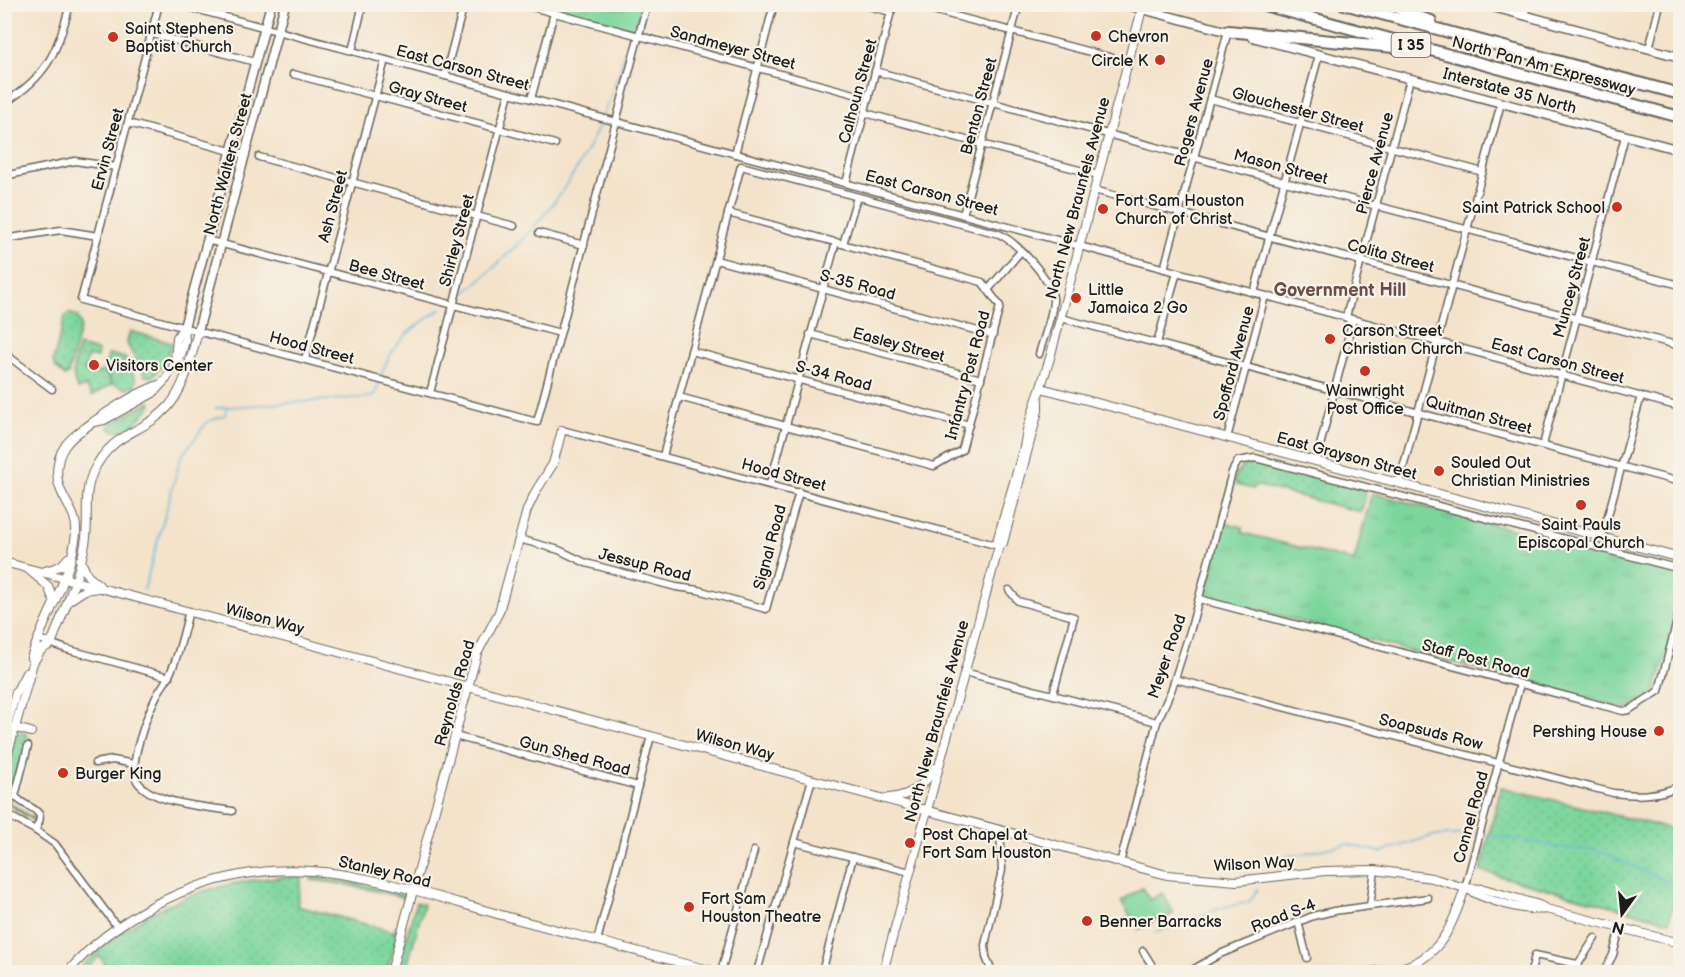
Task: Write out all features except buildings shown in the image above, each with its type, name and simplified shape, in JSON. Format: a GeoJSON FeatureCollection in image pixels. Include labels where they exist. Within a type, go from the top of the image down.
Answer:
{"type":"FeatureCollection","features":[{"type":"Feature","properties":{"kind":"highway","name":"North Pan Am Expressway"},"geometry":{"type":"LineString","coordinates":[[1260,4],[1680,117]]}},
{"type":"Feature","properties":{"kind":"highway","name":"North Pan Am Expressway"},"geometry":{"type":"LineString","coordinates":[[1344,4],[1680,94]]}},
{"type":"Feature","properties":{"kind":"highway"},"geometry":{"type":"LineString","coordinates":[[1391,4],[1423,18],[1493,37],[1586,69]]}},
{"type":"Feature","properties":{"kind":"highway"},"geometry":{"type":"LineString","coordinates":[[1228,31],[1389,46],[1563,87]]}},
{"type":"Feature","properties":{"kind":"highway"},"geometry":{"type":"LineString","coordinates":[[1636,106],[1680,123]]}},
{"type":"Feature","properties":{"kind":"main road","name":"North Walters Street"},"geometry":{"type":"LineString","coordinates":[[184,327],[271,4]]}},
{"type":"Feature","properties":{"kind":"main road","name":"North Walters Street"},"geometry":{"type":"LineString","coordinates":[[198,331],[285,4]]}},
{"type":"Feature","properties":{"kind":"main road","name":"Interstate 35 North"},"geometry":{"type":"LineString","coordinates":[[1123,4],[1143,7],[1680,150]]}},
{"type":"Feature","properties":{"kind":"main road"},"geometry":{"type":"LineString","coordinates":[[1482,4],[1680,57]]}},
{"type":"Feature","properties":{"kind":"street"},"geometry":{"type":"LineString","coordinates":[[4,103],[28,86],[46,66],[59,43],[70,4]]}},
{"type":"Feature","properties":{"kind":"street","name":"Ervin Street"},"geometry":{"type":"LineString","coordinates":[[81,300],[159,4]]}},
{"type":"Feature","properties":{"kind":"street","name":"East Carson Street"},"geometry":{"type":"LineString","coordinates":[[177,4],[1680,407]]}},
{"type":"Feature","properties":{"kind":"street"},"geometry":{"type":"LineString","coordinates":[[352,51],[363,4]]}},
{"type":"Feature","properties":{"kind":"street"},"geometry":{"type":"LineString","coordinates":[[445,76],[464,4]]}},
{"type":"Feature","properties":{"kind":"street","name":"Sandmeyer Street"},"geometry":{"type":"LineString","coordinates":[[521,4],[869,98]]}},
{"type":"Feature","properties":{"kind":"street"},"geometry":{"type":"LineString","coordinates":[[560,333],[647,4]]}},
{"type":"Feature","properties":{"kind":"street"},"geometry":{"type":"LineString","coordinates":[[735,154],[774,4]]}},
{"type":"Feature","properties":{"kind":"street"},"geometry":{"type":"LineString","coordinates":[[861,4],[891,12]]}},
{"type":"Feature","properties":{"kind":"street","name":"Calhoun Street"},"geometry":{"type":"LineString","coordinates":[[846,183],[893,4]]}},
{"type":"Feature","properties":{"kind":"street"},"geometry":{"type":"LineString","coordinates":[[910,4],[1128,62]]}},
{"type":"Feature","properties":{"kind":"street","name":"Benton Street"},"geometry":{"type":"LineString","coordinates":[[963,214],[1019,4]]}},
{"type":"Feature","properties":{"kind":"street"},"geometry":{"type":"LineString","coordinates":[[1524,16],[1527,4]]}},
{"type":"Feature","properties":{"kind":"street"},"geometry":{"type":"LineString","coordinates":[[1649,49],[1660,4]]}},
{"type":"Feature","properties":{"kind":"street","name":"North New Braunfels Avenue"},"geometry":{"type":"LineString","coordinates":[[883,972],[999,546],[1003,543],[1026,458],[1038,411],[1041,388],[1143,7]]}},
{"type":"Feature","properties":{"kind":"street"},"geometry":{"type":"LineString","coordinates":[[531,99],[554,13]]}},
{"type":"Feature","properties":{"kind":"street","name":"Rogers Avenue"},"geometry":{"type":"LineString","coordinates":[[1164,268],[1228,31]]}},
{"type":"Feature","properties":{"kind":"street"},"geometry":{"type":"LineString","coordinates":[[152,34],[255,63]]}},
{"type":"Feature","properties":{"kind":"street","name":"Spofford Avenue"},"geometry":{"type":"LineString","coordinates":[[1254,292],[1319,55]]}},
{"type":"Feature","properties":{"kind":"street","name":"Ash Street"},"geometry":{"type":"LineString","coordinates":[[305,359],[385,60]]}},
{"type":"Feature","properties":{"kind":"street","name":"Mason Street"},"geometry":{"type":"LineString","coordinates":[[875,71],[1285,182],[1680,285]]}},
{"type":"Feature","properties":{"kind":"street","name":"Gray Street"},"geometry":{"type":"LineString","coordinates":[[293,74],[555,144]]}},
{"type":"Feature","properties":{"kind":"street","name":"Pierce Avenue"},"geometry":{"type":"LineString","coordinates":[[1316,461],[1352,323],[1346,317],[1410,79]]}},
{"type":"Feature","properties":{"kind":"street","name":"Shirley Street"},"geometry":{"type":"LineString","coordinates":[[430,393],[509,93]]}},
{"type":"Feature","properties":{"kind":"street","name":"Glouchester Street"},"geometry":{"type":"LineString","coordinates":[[1210,99],[1483,172]]}},
{"type":"Feature","properties":{"kind":"street"},"geometry":{"type":"LineString","coordinates":[[1399,483],[1501,103]]}},
{"type":"Feature","properties":{"kind":"street"},"geometry":{"type":"LineString","coordinates":[[865,113],[1098,175]]}},
{"type":"Feature","properties":{"kind":"street"},"geometry":{"type":"LineString","coordinates":[[128,123],[245,155]]}},
{"type":"Feature","properties":{"kind":"street","name":"Muncey Street"},"geometry":{"type":"LineString","coordinates":[[1543,445],[1575,317],[1625,136]]}},
{"type":"Feature","properties":{"kind":"street"},"geometry":{"type":"LineString","coordinates":[[259,157],[514,226]]}},
{"type":"Feature","properties":{"kind":"street"},"geometry":{"type":"LineString","coordinates":[[4,176],[75,161],[116,167]]}},
{"type":"Feature","properties":{"kind":"street"},"geometry":{"type":"LineString","coordinates":[[663,456],[741,166],[999,234],[1012,241],[1041,274],[1052,295],[1052,308],[1039,354]]}},
{"type":"Feature","properties":{"kind":"street","name":"Colita Street"},"geometry":{"type":"LineString","coordinates":[[1094,190],[1680,346]]}},
{"type":"Feature","properties":{"kind":"street"},"geometry":{"type":"LineString","coordinates":[[770,484],[822,289],[856,197]]}},
{"type":"Feature","properties":{"kind":"street","name":"Infantry Post Road"},"geometry":{"type":"LineString","coordinates":[[679,397],[934,466],[962,450],[981,380],[1000,306],[980,280],[728,213]]}},
{"type":"Feature","properties":{"kind":"street"},"geometry":{"type":"LineString","coordinates":[[4,238],[61,230],[98,236]]}},
{"type":"Feature","properties":{"kind":"street"},"geometry":{"type":"LineString","coordinates":[[539,233],[584,245]]}},
{"type":"Feature","properties":{"kind":"street","name":"Bee Street"},"geometry":{"type":"LineString","coordinates":[[207,240],[560,333]]}},
{"type":"Feature","properties":{"kind":"street"},"geometry":{"type":"LineString","coordinates":[[988,290],[1021,251]]}},
{"type":"Feature","properties":{"kind":"street","name":"S-35 Road"},"geometry":{"type":"LineString","coordinates":[[716,260],[993,334]]}},
{"type":"Feature","properties":{"kind":"street"},"geometry":{"type":"LineString","coordinates":[[1157,343],[1177,272]]}},
{"type":"Feature","properties":{"kind":"street","name":"Spofford Avenue"},"geometry":{"type":"LineString","coordinates":[[1227,438],[1265,296]]}},
{"type":"Feature","properties":{"kind":"street","name":"Hood Street"},"geometry":{"type":"LineString","coordinates":[[81,300],[537,422],[560,333]]}},
{"type":"Feature","properties":{"kind":"street","name":"Quitman Street"},"geometry":{"type":"LineString","coordinates":[[1060,318],[1680,482]]}},
{"type":"Feature","properties":{"kind":"street"},"geometry":{"type":"LineString","coordinates":[[4,720],[10,699],[25,676],[64,578],[76,530],[75,520],[58,483],[58,463],[69,441],[80,430],[94,422],[104,420],[153,393],[171,371],[182,352],[185,340],[184,327]]}},
{"type":"Feature","properties":{"kind":"street"},"geometry":{"type":"LineString","coordinates":[[4,767],[33,663],[41,650],[51,644],[75,581],[86,537],[86,499],[94,470],[116,441],[158,416],[168,406],[184,380],[198,331]]}},
{"type":"Feature","properties":{"kind":"street","name":"Easley Street"},"geometry":{"type":"LineString","coordinates":[[810,334],[981,380]]}},
{"type":"Feature","properties":{"kind":"street","name":"S-34 Road"},"geometry":{"type":"LineString","coordinates":[[691,351],[969,425]]}},
{"type":"Feature","properties":{"kind":"street"},"geometry":{"type":"LineString","coordinates":[[4,353],[52,389]]}},
{"type":"Feature","properties":{"kind":"street","name":"East Grayson Street"},"geometry":{"type":"LineString","coordinates":[[1041,388],[1680,558]]}},
{"type":"Feature","properties":{"kind":"street"},"geometry":{"type":"LineString","coordinates":[[1602,537],[1641,396]]}},
{"type":"Feature","properties":{"kind":"street","name":"Hood Street"},"geometry":{"type":"LineString","coordinates":[[562,430],[999,546]]}},
{"type":"Feature","properties":{"kind":"street","name":"Reynolds Road"},"geometry":{"type":"LineString","coordinates":[[391,972],[477,654],[499,612],[531,501],[553,464],[562,430]]}},
{"type":"Feature","properties":{"kind":"street","name":"Meyer Road"},"geometry":{"type":"LineString","coordinates":[[1120,863],[1157,722],[1175,679],[1232,472],[1240,461],[1255,458],[1680,569]]}},
{"type":"Feature","properties":{"kind":"street","name":"Signal Road"},"geometry":{"type":"LineString","coordinates":[[766,609],[798,492]]}},
{"type":"Feature","properties":{"kind":"street","name":"Jessup Road"},"geometry":{"type":"LineString","coordinates":[[519,538],[559,550],[586,563],[766,609]]}},
{"type":"Feature","properties":{"kind":"street"},"geometry":{"type":"LineString","coordinates":[[40,571],[61,566],[70,555]]}},
{"type":"Feature","properties":{"kind":"street"},"geometry":{"type":"LineString","coordinates":[[80,560],[88,576],[102,588]]}},
{"type":"Feature","properties":{"kind":"street","name":"Wilson Way"},"geometry":{"type":"LineString","coordinates":[[4,562],[1167,875],[1236,881],[1325,871],[1399,872],[1432,878],[1465,888],[1500,893],[1546,909],[1680,943]]}},
{"type":"Feature","properties":{"kind":"street"},"geometry":{"type":"LineString","coordinates":[[26,567],[48,586],[54,601]]}},
{"type":"Feature","properties":{"kind":"street"},"geometry":{"type":"LineString","coordinates":[[67,602],[86,590],[102,588]]}},
{"type":"Feature","properties":{"kind":"street"},"geometry":{"type":"LineString","coordinates":[[1009,590],[1018,602],[1074,617],[1053,694]]}},
{"type":"Feature","properties":{"kind":"street","name":"Staff Post Road"},"geometry":{"type":"LineString","coordinates":[[1198,599],[1623,711],[1629,710],[1659,692],[1680,609]]}},
{"type":"Feature","properties":{"kind":"street"},"geometry":{"type":"LineString","coordinates":[[189,611],[173,668],[155,698],[147,719],[134,764],[136,780],[145,789],[173,801],[232,811]]}},
{"type":"Feature","properties":{"kind":"street"},"geometry":{"type":"LineString","coordinates":[[39,639],[169,677]]}},
{"type":"Feature","properties":{"kind":"street"},"geometry":{"type":"LineString","coordinates":[[964,672],[1157,722]]}},
{"type":"Feature","properties":{"kind":"street","name":"Soapsuds Row"},"geometry":{"type":"LineString","coordinates":[[1175,679],[1613,793],[1646,796],[1680,787]]}},
{"type":"Feature","properties":{"kind":"street","name":"Connel Road"},"geometry":{"type":"LineString","coordinates":[[1465,888],[1520,684]]}},
{"type":"Feature","properties":{"kind":"street"},"geometry":{"type":"LineString","coordinates":[[4,736],[16,692]]}},
{"type":"Feature","properties":{"kind":"street"},"geometry":{"type":"LineString","coordinates":[[16,728],[32,732]]}},
{"type":"Feature","properties":{"kind":"street","name":"Gun Shed Road"},"geometry":{"type":"LineString","coordinates":[[455,736],[638,786],[597,941]]}},
{"type":"Feature","properties":{"kind":"street"},"geometry":{"type":"LineString","coordinates":[[638,786],[651,736]]}},
{"type":"Feature","properties":{"kind":"street"},"geometry":{"type":"LineString","coordinates":[[882,798],[908,794],[925,783],[944,745]]}},
{"type":"Feature","properties":{"kind":"street"},"geometry":{"type":"LineString","coordinates":[[28,746],[15,796],[41,816],[35,830]]}},
{"type":"Feature","properties":{"kind":"street"},"geometry":{"type":"LineString","coordinates":[[95,764],[112,760],[134,764]]}},
{"type":"Feature","properties":{"kind":"street"},"geometry":{"type":"LineString","coordinates":[[758,972],[812,779]]}},
{"type":"Feature","properties":{"kind":"street"},"geometry":{"type":"LineString","coordinates":[[4,813],[35,830],[62,852],[118,928]]}},
{"type":"Feature","properties":{"kind":"street"},"geometry":{"type":"LineString","coordinates":[[992,972],[986,957],[985,945],[1002,870],[1000,830]]}},
{"type":"Feature","properties":{"kind":"street"},"geometry":{"type":"LineString","coordinates":[[794,842],[910,872]]}},
{"type":"Feature","properties":{"kind":"street"},"geometry":{"type":"LineString","coordinates":[[719,972],[754,851]]}},
{"type":"Feature","properties":{"kind":"street"},"geometry":{"type":"LineString","coordinates":[[822,972],[853,857]]}},
{"type":"Feature","properties":{"kind":"street","name":"Stanley Road"},"geometry":{"type":"LineString","coordinates":[[68,972],[95,945],[143,910],[179,893],[220,879],[290,870],[329,872],[368,878],[719,972]]}},
{"type":"Feature","properties":{"kind":"street"},"geometry":{"type":"LineString","coordinates":[[1370,906],[1375,870]]}},
{"type":"Feature","properties":{"kind":"street"},"geometry":{"type":"LineString","coordinates":[[1366,972],[1404,967],[1429,954],[1448,933],[1465,888]]}},
{"type":"Feature","properties":{"kind":"street","name":"Road S-4"},"geometry":{"type":"LineString","coordinates":[[1189,972],[1220,954],[1298,921],[1334,911],[1428,898]]}},
{"type":"Feature","properties":{"kind":"street"},"geometry":{"type":"LineString","coordinates":[[1298,921],[1307,958]]}},
{"type":"Feature","properties":{"kind":"street"},"geometry":{"type":"LineString","coordinates":[[1605,971],[1613,955],[1620,928]]}},
{"type":"Feature","properties":{"kind":"street"},"geometry":{"type":"LineString","coordinates":[[1573,972],[1595,938]]}},
{"type":"Feature","properties":{"kind":"street"},"geometry":{"type":"LineString","coordinates":[[1143,951],[1156,972]]}},
{"type":"Feature","properties":{"kind":"street"},"geometry":{"type":"LineString","coordinates":[[1530,972],[1535,955],[1577,964]]}},
{"type":"Feature","properties":{"kind":"green space"},"geometry":{"type":"Polygon","coordinates":[[[559,4],[641,5],[635,30],[557,9],[559,4]]]}},
{"type":"Feature","properties":{"kind":"green space"},"geometry":{"type":"Polygon","coordinates":[[[69,313],[77,316],[81,325],[68,374],[65,376],[55,367],[53,361],[65,317],[69,313]]]}},
{"type":"Feature","properties":{"kind":"green space"},"geometry":{"type":"Polygon","coordinates":[[[130,331],[172,343],[164,364],[152,377],[145,376],[128,346],[130,331]]]}},
{"type":"Feature","properties":{"kind":"green space"},"geometry":{"type":"Polygon","coordinates":[[[79,346],[98,351],[97,358],[88,356],[84,371],[87,372],[86,367],[87,370],[105,372],[112,384],[92,396],[86,386],[78,389],[75,383],[74,368],[79,346]]]}},
{"type":"Feature","properties":{"kind":"green space"},"geometry":{"type":"Polygon","coordinates":[[[109,354],[125,358],[136,380],[135,385],[127,389],[113,384],[104,368],[109,354]]]}},
{"type":"Feature","properties":{"kind":"green space"},"geometry":{"type":"Polygon","coordinates":[[[150,402],[152,404],[133,425],[122,431],[109,429],[110,424],[150,402]]]}},
{"type":"Feature","properties":{"kind":"green space"},"geometry":{"type":"Polygon","coordinates":[[[1255,461],[1364,490],[1366,494],[1361,512],[1255,485],[1253,489],[1237,485],[1234,480],[1239,470],[1255,461]]]}},
{"type":"Feature","properties":{"kind":"green space"},"geometry":{"type":"Polygon","coordinates":[[[1372,493],[1680,573],[1678,603],[1672,634],[1654,693],[1626,709],[1205,596],[1225,523],[1243,527],[1243,533],[1354,561],[1372,493]]]}},
{"type":"Feature","properties":{"kind":"green space"},"geometry":{"type":"Polygon","coordinates":[[[19,732],[27,736],[9,803],[32,818],[35,814],[38,817],[35,822],[5,802],[5,775],[16,734],[19,732]]]}},
{"type":"Feature","properties":{"kind":"green space"},"geometry":{"type":"Polygon","coordinates":[[[1501,787],[1680,831],[1680,893],[1676,895],[1669,921],[1480,871],[1501,787]]]}},
{"type":"Feature","properties":{"kind":"green space"},"geometry":{"type":"Polygon","coordinates":[[[302,876],[297,906],[395,932],[395,927],[398,926],[387,972],[111,972],[99,956],[84,972],[76,972],[126,929],[179,900],[237,883],[302,876]]]}},
{"type":"Feature","properties":{"kind":"green space"},"geometry":{"type":"Polygon","coordinates":[[[311,877],[357,883],[402,894],[406,898],[406,904],[402,897],[348,885],[311,880],[311,877]]]}},
{"type":"Feature","properties":{"kind":"green space"},"geometry":{"type":"Polygon","coordinates":[[[1142,888],[1150,900],[1162,893],[1174,913],[1162,920],[1160,917],[1139,930],[1121,901],[1142,888]]]}},
{"type":"Feature","properties":{"kind":"green space"},"geometry":{"type":"Polygon","coordinates":[[[416,902],[424,904],[408,963],[442,972],[397,972],[416,902]]]}},
{"type":"Feature","properties":{"kind":"waterway"},"geometry":{"type":"LineString","coordinates":[[603,115],[620,71],[628,39]]}},
{"type":"Feature","properties":{"kind":"waterway"},"geometry":{"type":"LineString","coordinates":[[462,295],[506,257],[543,216],[575,171],[602,119]]}},
{"type":"Feature","properties":{"kind":"waterway"},"geometry":{"type":"LineString","coordinates":[[380,378],[390,355],[403,338],[441,309]]}},
{"type":"Feature","properties":{"kind":"waterway"},"geometry":{"type":"LineString","coordinates":[[215,408],[370,397],[374,396],[379,383]]}},
{"type":"Feature","properties":{"kind":"waterway"},"geometry":{"type":"LineString","coordinates":[[144,590],[181,457],[207,422],[225,415],[227,408]]}},
{"type":"Feature","properties":{"kind":"waterway"},"geometry":{"type":"LineString","coordinates":[[1268,867],[1273,860],[1347,844],[1381,852],[1432,836],[1476,834]]}},
{"type":"Feature","properties":{"kind":"waterway"},"geometry":{"type":"LineString","coordinates":[[1486,835],[1553,847],[1597,850],[1680,887]]}},
{"type":"Feature","properties":{"kind":"waterway"},"geometry":{"type":"LineString","coordinates":[[1154,933],[1221,908],[1249,902],[1258,889]]}},
{"type":"Feature","properties":{"kind":"place","name":"Chevron"},"geometry":{"type":"Point","coordinates":[1096,36]}},
{"type":"Feature","properties":{"kind":"place","name":"Saint Stephens Baptist Church"},"geometry":{"type":"Point","coordinates":[113,37]}},
{"type":"Feature","properties":{"kind":"place","name":"Circle K"},"geometry":{"type":"Point","coordinates":[1160,60]}},
{"type":"Feature","properties":{"kind":"place","name":"Saint Patrick School"},"geometry":{"type":"Point","coordinates":[1617,207]}},
{"type":"Feature","properties":{"kind":"place","name":"Fort Sam Houston Church of Christ"},"geometry":{"type":"Point","coordinates":[1103,209]}},
{"type":"Feature","properties":{"kind":"place","name":"Little Jamaica 2 Go"},"geometry":{"type":"Point","coordinates":[1076,298]}},
{"type":"Feature","properties":{"kind":"place","name":"Carson Street Christian Church"},"geometry":{"type":"Point","coordinates":[1330,339]}},
{"type":"Feature","properties":{"kind":"place","name":"Visitors Center"},"geometry":{"type":"Point","coordinates":[94,365]}},
{"type":"Feature","properties":{"kind":"place","name":"Wainwright Post Office"},"geometry":{"type":"Point","coordinates":[1365,371]}},
{"type":"Feature","properties":{"kind":"place","name":"Souled Out Christian Ministries"},"geometry":{"type":"Point","coordinates":[1439,471]}},
{"type":"Feature","properties":{"kind":"place","name":"Saint Pauls Episcopal Church"},"geometry":{"type":"Point","coordinates":[1581,505]}},
{"type":"Feature","properties":{"kind":"place","name":"Pershing House"},"geometry":{"type":"Point","coordinates":[1659,731]}},
{"type":"Feature","properties":{"kind":"place","name":"Burger King"},"geometry":{"type":"Point","coordinates":[63,773]}},
{"type":"Feature","properties":{"kind":"place","name":"Post Chapel at Fort Sam Houston"},"geometry":{"type":"Point","coordinates":[910,843]}},
{"type":"Feature","properties":{"kind":"place","name":"Fort Sam Houston Theatre"},"geometry":{"type":"Point","coordinates":[689,907]}},
{"type":"Feature","properties":{"kind":"place","name":"Benner Barracks"},"geometry":{"type":"Point","coordinates":[1087,921]}},
{"type":"Feature","properties":{"kind":"district","name":"Government Hill"},"geometry":{"type":"Point","coordinates":[1340,290]}}]}
